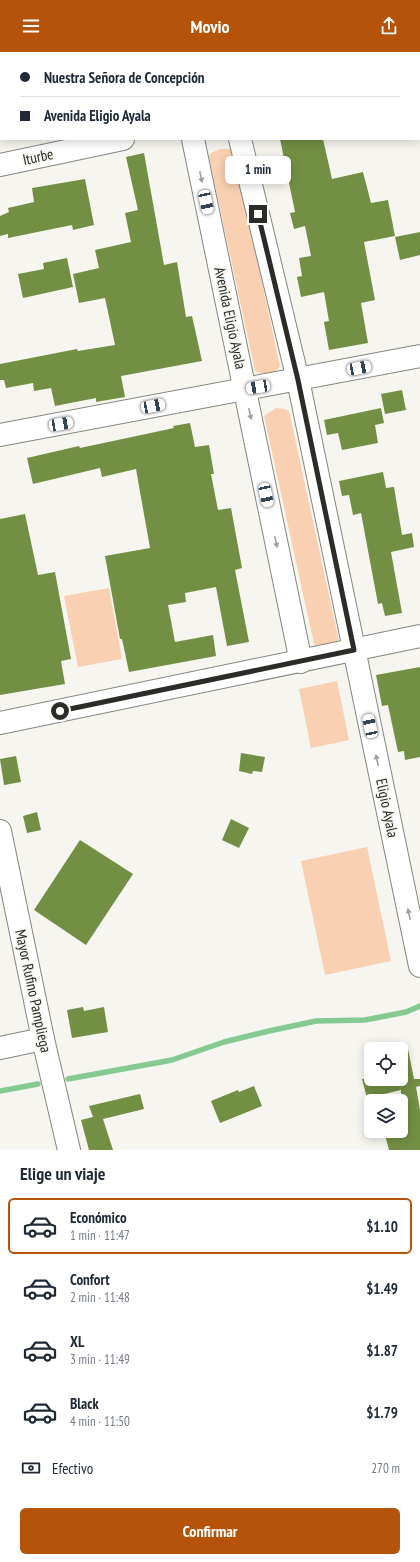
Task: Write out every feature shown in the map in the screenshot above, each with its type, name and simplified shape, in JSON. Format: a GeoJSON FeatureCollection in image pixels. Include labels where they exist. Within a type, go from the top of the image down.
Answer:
{"type":"FeatureCollection","features":[{"type":"Feature","properties":{"kind":"street","name":"Iturbe"},"geometry":{"type":"LineString","coordinates":[[0,165],[118,140]]}},
{"type":"Feature","properties":{"kind":"street","name":"Avenida Eligio Ayala"},"geometry":{"type":"LineString","coordinates":[[193,140],[301,662]]}},
{"type":"Feature","properties":{"kind":"street"},"geometry":{"type":"LineString","coordinates":[[240,140],[298,380],[354,650]]}},
{"type":"Feature","properties":{"kind":"street"},"geometry":{"type":"LineString","coordinates":[[0,435],[420,356]]}},
{"type":"Feature","properties":{"kind":"street"},"geometry":{"type":"LineString","coordinates":[[0,723],[301,662],[420,636]]}},
{"type":"Feature","properties":{"kind":"street","name":"Eligio Ayala"},"geometry":{"type":"LineString","coordinates":[[354,650],[420,966]]}},
{"type":"Feature","properties":{"kind":"street","name":"Mayor Rufino Pampliega"},"geometry":{"type":"LineString","coordinates":[[0,831],[43,1039],[69,1150]]}},
{"type":"Feature","properties":{"kind":"street"},"geometry":{"type":"LineString","coordinates":[[0,1048],[43,1039]]}},
{"type":"Feature","properties":{"kind":"shaded area"},"geometry":{"type":"Polygon","coordinates":[[[220,149],[230,149],[234,152],[280,366],[275,371],[265,374],[255,371],[209,157],[211,153],[220,149]]]}},
{"type":"Feature","properties":{"kind":"shaded area"},"geometry":{"type":"Polygon","coordinates":[[[276,408],[289,411],[339,641],[315,648],[264,416],[276,408]]]}},
{"type":"Feature","properties":{"kind":"shaded area"},"geometry":{"type":"Polygon","coordinates":[[[109,588],[122,659],[78,667],[64,596],[109,588]]]}},
{"type":"Feature","properties":{"kind":"shaded area"},"geometry":{"type":"Polygon","coordinates":[[[337,681],[349,740],[311,748],[299,689],[337,681]]]}},
{"type":"Feature","properties":{"kind":"shaded area"},"geometry":{"type":"Polygon","coordinates":[[[367,847],[391,961],[325,975],[301,861],[367,847]]]}},
{"type":"Feature","properties":{"kind":"building"},"geometry":{"type":"Polygon","coordinates":[[[280,140],[323,140],[332,179],[363,172],[371,203],[388,200],[395,236],[364,242],[375,300],[361,303],[368,343],[329,350],[324,322],[329,321],[324,292],[301,297],[297,277],[302,276],[299,258],[311,256],[305,226],[294,229],[290,213],[295,212],[280,140]]]}},
{"type":"Feature","properties":{"kind":"building"},"geometry":{"type":"Polygon","coordinates":[[[144,153],[164,265],[177,262],[186,317],[192,316],[202,361],[121,376],[125,397],[96,402],[96,398],[55,406],[51,388],[34,391],[33,383],[6,388],[4,380],[0,380],[0,364],[77,349],[78,351],[115,345],[105,298],[79,303],[73,274],[99,268],[95,250],[131,242],[125,213],[138,210],[126,157],[144,153]]]}},
{"type":"Feature","properties":{"kind":"building"},"geometry":{"type":"Polygon","coordinates":[[[85,179],[94,225],[73,230],[72,225],[8,238],[8,234],[0,236],[0,216],[9,212],[8,208],[34,202],[32,188],[85,179]]]}},
{"type":"Feature","properties":{"kind":"building"},"geometry":{"type":"Polygon","coordinates":[[[420,232],[420,255],[400,260],[395,237],[420,232]]]}},
{"type":"Feature","properties":{"kind":"building"},"geometry":{"type":"Polygon","coordinates":[[[67,258],[73,287],[23,298],[18,274],[44,269],[43,263],[67,258]]]}},
{"type":"Feature","properties":{"kind":"building"},"geometry":{"type":"Polygon","coordinates":[[[402,390],[406,410],[385,414],[381,394],[402,390]]]}},
{"type":"Feature","properties":{"kind":"building"},"geometry":{"type":"Polygon","coordinates":[[[381,408],[384,423],[375,425],[378,443],[342,450],[338,433],[327,435],[324,420],[381,408]]]}},
{"type":"Feature","properties":{"kind":"building"},"geometry":{"type":"Polygon","coordinates":[[[190,423],[195,447],[209,445],[214,474],[211,474],[218,510],[231,508],[242,568],[235,570],[249,642],[227,646],[216,587],[185,593],[186,602],[168,605],[175,642],[213,635],[216,656],[129,672],[122,639],[120,639],[105,556],[150,548],[136,469],[102,477],[100,468],[33,484],[27,458],[79,446],[80,448],[174,428],[173,426],[190,423]]]}},
{"type":"Feature","properties":{"kind":"building"},"geometry":{"type":"Polygon","coordinates":[[[383,472],[386,488],[394,487],[402,535],[412,533],[414,547],[391,552],[402,613],[385,616],[382,603],[378,604],[361,513],[353,515],[349,495],[342,496],[339,481],[383,472]]]}},
{"type":"Feature","properties":{"kind":"building"},"geometry":{"type":"Polygon","coordinates":[[[25,514],[38,575],[55,572],[71,659],[61,661],[65,684],[0,695],[0,519],[25,514]]]}},
{"type":"Feature","properties":{"kind":"building"},"geometry":{"type":"Polygon","coordinates":[[[420,667],[420,757],[405,760],[404,751],[398,752],[388,705],[382,706],[376,675],[420,667]]]}},
{"type":"Feature","properties":{"kind":"building"},"geometry":{"type":"Polygon","coordinates":[[[241,753],[265,757],[262,772],[253,771],[252,774],[239,771],[241,753]]]}},
{"type":"Feature","properties":{"kind":"building"},"geometry":{"type":"Polygon","coordinates":[[[16,756],[21,782],[4,785],[0,759],[16,756]]]}},
{"type":"Feature","properties":{"kind":"building"},"geometry":{"type":"Polygon","coordinates":[[[37,812],[41,830],[27,833],[23,816],[37,812]]]}},
{"type":"Feature","properties":{"kind":"building"},"geometry":{"type":"Polygon","coordinates":[[[231,819],[249,828],[239,848],[222,840],[231,819]]]}},
{"type":"Feature","properties":{"kind":"building"},"geometry":{"type":"Polygon","coordinates":[[[80,840],[133,874],[86,945],[34,910],[80,840]]]}},
{"type":"Feature","properties":{"kind":"building"},"geometry":{"type":"Polygon","coordinates":[[[83,1007],[84,1011],[104,1007],[108,1032],[72,1038],[67,1010],[83,1007]]]}},
{"type":"Feature","properties":{"kind":"building"},"geometry":{"type":"Polygon","coordinates":[[[408,1049],[414,1079],[420,1079],[420,1086],[416,1087],[420,1110],[420,1150],[389,1150],[386,1138],[408,1138],[408,1094],[401,1094],[401,1090],[384,1094],[366,1094],[362,1079],[364,1079],[364,1086],[408,1086],[408,1049]]]}},
{"type":"Feature","properties":{"kind":"building"},"geometry":{"type":"Polygon","coordinates":[[[254,1086],[262,1106],[220,1123],[211,1101],[238,1090],[239,1092],[254,1086]]]}},
{"type":"Feature","properties":{"kind":"building"},"geometry":{"type":"Polygon","coordinates":[[[140,1094],[144,1109],[103,1119],[113,1150],[89,1150],[81,1120],[93,1117],[89,1106],[140,1094]]]}},
{"type":"Feature","properties":{"kind":"waterway"},"geometry":{"type":"LineString","coordinates":[[68,1079],[172,1060],[224,1042],[316,1021],[365,1020],[406,1012],[420,1006]]}},
{"type":"Feature","properties":{"kind":"waterway"},"geometry":{"type":"LineString","coordinates":[[0,1091],[38,1084]]}},
{"type":"Feature","properties":{"kind":"route"},"geometry":{"type":"LineString","coordinates":[[60,711],[354,650],[298,380],[258,214]]}}]}
